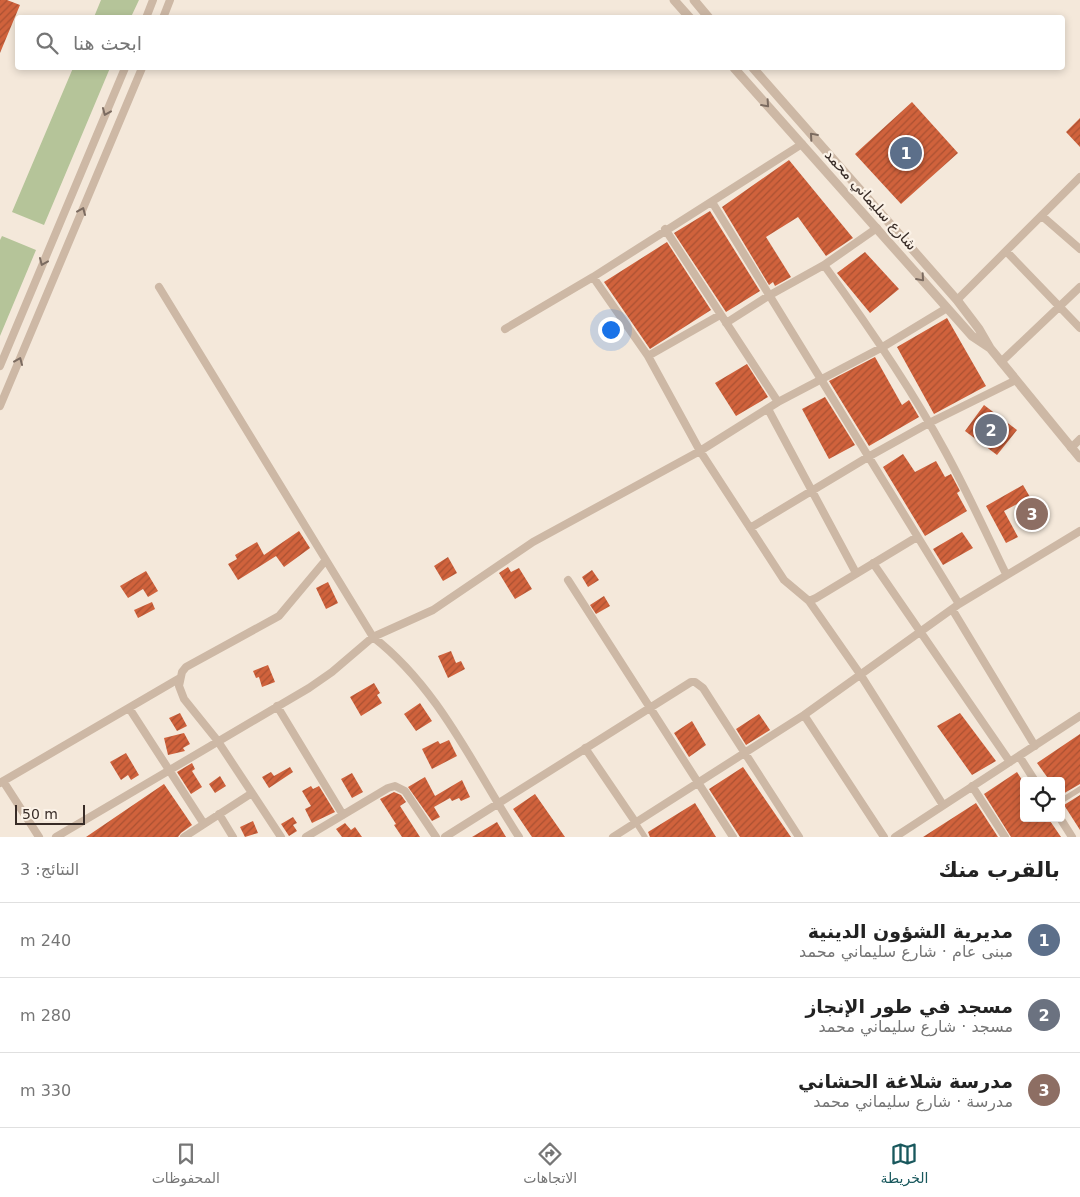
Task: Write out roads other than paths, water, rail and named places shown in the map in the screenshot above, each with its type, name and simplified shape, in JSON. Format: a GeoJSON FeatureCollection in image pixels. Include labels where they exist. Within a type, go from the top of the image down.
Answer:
{"type":"FeatureCollection","features":[{"type":"Feature","properties":{"kind":"street"},"geometry":{"type":"LineString","coordinates":[[147,15],[153,0]]}},
{"type":"Feature","properties":{"kind":"street"},"geometry":{"type":"LineString","coordinates":[[164,15],[170,0]]}},
{"type":"Feature","properties":{"kind":"street"},"geometry":{"type":"LineString","coordinates":[[674,0],[687,15]]}},
{"type":"Feature","properties":{"kind":"street"},"geometry":{"type":"LineString","coordinates":[[694,0],[706,15]]}},
{"type":"Feature","properties":{"kind":"street"},"geometry":{"type":"LineString","coordinates":[[0,366],[123,70]]}},
{"type":"Feature","properties":{"kind":"street"},"geometry":{"type":"LineString","coordinates":[[0,406],[141,70]]}},
{"type":"Feature","properties":{"kind":"street","name":"شارع سليماني محمد"},"geometry":{"type":"LineString","coordinates":[[736,70],[972,336],[990,348]]}},
{"type":"Feature","properties":{"kind":"street","name":"شارع سليماني محمد"},"geometry":{"type":"LineString","coordinates":[[755,70],[957,300],[979,329],[990,348],[1080,458]]}},
{"type":"Feature","properties":{"kind":"street"},"geometry":{"type":"LineString","coordinates":[[506,329],[594,277],[665,229],[712,202],[802,144]]}},
{"type":"Feature","properties":{"kind":"street"},"geometry":{"type":"LineString","coordinates":[[957,300],[1080,177]]}},
{"type":"Feature","properties":{"kind":"street"},"geometry":{"type":"LineString","coordinates":[[712,202],[959,604]]}},
{"type":"Feature","properties":{"kind":"street"},"geometry":{"type":"LineString","coordinates":[[1042,216],[1080,249]]}},
{"type":"Feature","properties":{"kind":"street"},"geometry":{"type":"LineString","coordinates":[[726,323],[770,295],[824,265],[877,228]]}},
{"type":"Feature","properties":{"kind":"street"},"geometry":{"type":"LineString","coordinates":[[665,229],[778,402]]}},
{"type":"Feature","properties":{"kind":"street"},"geometry":{"type":"LineString","coordinates":[[1006,251],[1080,328]]}},
{"type":"Feature","properties":{"kind":"street"},"geometry":{"type":"LineString","coordinates":[[824,265],[881,348],[929,423],[1006,574]]}},
{"type":"Feature","properties":{"kind":"street"},"geometry":{"type":"LineString","coordinates":[[594,277],[648,356],[700,451],[784,580],[809,601],[860,674],[943,805]]}},
{"type":"Feature","properties":{"kind":"street"},"geometry":{"type":"LineString","coordinates":[[1001,362],[1080,286]]}},
{"type":"Feature","properties":{"kind":"street"},"geometry":{"type":"LineString","coordinates":[[159,287],[373,637],[396,657],[430,695],[460,740],[519,837]]}},
{"type":"Feature","properties":{"kind":"street"},"geometry":{"type":"LineString","coordinates":[[56,837],[332,672],[373,637],[433,610],[533,542],[700,451],[778,402],[881,348],[947,308]]}},
{"type":"Feature","properties":{"kind":"street"},"geometry":{"type":"LineString","coordinates":[[648,356],[720,315]]}},
{"type":"Feature","properties":{"kind":"street"},"geometry":{"type":"LineString","coordinates":[[750,528],[929,423],[1016,380]]}},
{"type":"Feature","properties":{"kind":"street"},"geometry":{"type":"LineString","coordinates":[[768,409],[811,493],[856,574]]}},
{"type":"Feature","properties":{"kind":"street"},"geometry":{"type":"LineString","coordinates":[[1071,448],[1080,440]]}},
{"type":"Feature","properties":{"kind":"street"},"geometry":{"type":"LineString","coordinates":[[613,837],[696,782],[804,715],[959,604],[1080,531]]}},
{"type":"Feature","properties":{"kind":"street"},"geometry":{"type":"LineString","coordinates":[[809,601],[917,536]]}},
{"type":"Feature","properties":{"kind":"street"},"geometry":{"type":"LineString","coordinates":[[281,837],[217,740],[184,699],[179,686],[180,678],[186,667],[279,616],[325,561]]}},
{"type":"Feature","properties":{"kind":"street"},"geometry":{"type":"LineString","coordinates":[[873,563],[1010,762]]}},
{"type":"Feature","properties":{"kind":"street"},"geometry":{"type":"LineString","coordinates":[[568,580],[732,837]]}},
{"type":"Feature","properties":{"kind":"street"},"geometry":{"type":"LineString","coordinates":[[952,609],[1035,746]]}},
{"type":"Feature","properties":{"kind":"street"},"geometry":{"type":"LineString","coordinates":[[39,837],[1,782],[180,678]]}},
{"type":"Feature","properties":{"kind":"street"},"geometry":{"type":"LineString","coordinates":[[445,837],[690,682],[695,682],[703,688],[799,837]]}},
{"type":"Feature","properties":{"kind":"street"},"geometry":{"type":"LineString","coordinates":[[277,706],[343,815]]}},
{"type":"Feature","properties":{"kind":"street"},"geometry":{"type":"LineString","coordinates":[[129,708],[204,824]]}},
{"type":"Feature","properties":{"kind":"street"},"geometry":{"type":"LineString","coordinates":[[804,715],[884,837]]}},
{"type":"Feature","properties":{"kind":"street"},"geometry":{"type":"LineString","coordinates":[[895,837],[1080,716]]}},
{"type":"Feature","properties":{"kind":"street"},"geometry":{"type":"LineString","coordinates":[[585,748],[645,837]]}},
{"type":"Feature","properties":{"kind":"street"},"geometry":{"type":"LineString","coordinates":[[1019,756],[1032,777]]}},
{"type":"Feature","properties":{"kind":"street"},"geometry":{"type":"LineString","coordinates":[[972,786],[1005,837]]}},
{"type":"Feature","properties":{"kind":"street"},"geometry":{"type":"LineString","coordinates":[[306,837],[388,788],[400,787],[405,790],[436,837]]}},
{"type":"Feature","properties":{"kind":"street"},"geometry":{"type":"LineString","coordinates":[[1065,798],[1080,789]]}},
{"type":"Feature","properties":{"kind":"street"},"geometry":{"type":"LineString","coordinates":[[184,837],[252,793]]}},
{"type":"Feature","properties":{"kind":"street"},"geometry":{"type":"LineString","coordinates":[[219,814],[233,837]]}},
{"type":"Feature","properties":{"kind":"street"},"geometry":{"type":"LineString","coordinates":[[1063,822],[1072,837]]}},
{"type":"Feature","properties":{"kind":"place","name":"مديرية الشؤون الدينية"},"geometry":{"type":"Point","coordinates":[906,153]}},
{"type":"Feature","properties":{"kind":"place","name":"مسجد في طور الإنجاز"},"geometry":{"type":"Point","coordinates":[991,430]}},
{"type":"Feature","properties":{"kind":"place","name":"مدرسة شلاغة الحشاني"},"geometry":{"type":"Point","coordinates":[1032,514]}}]}
